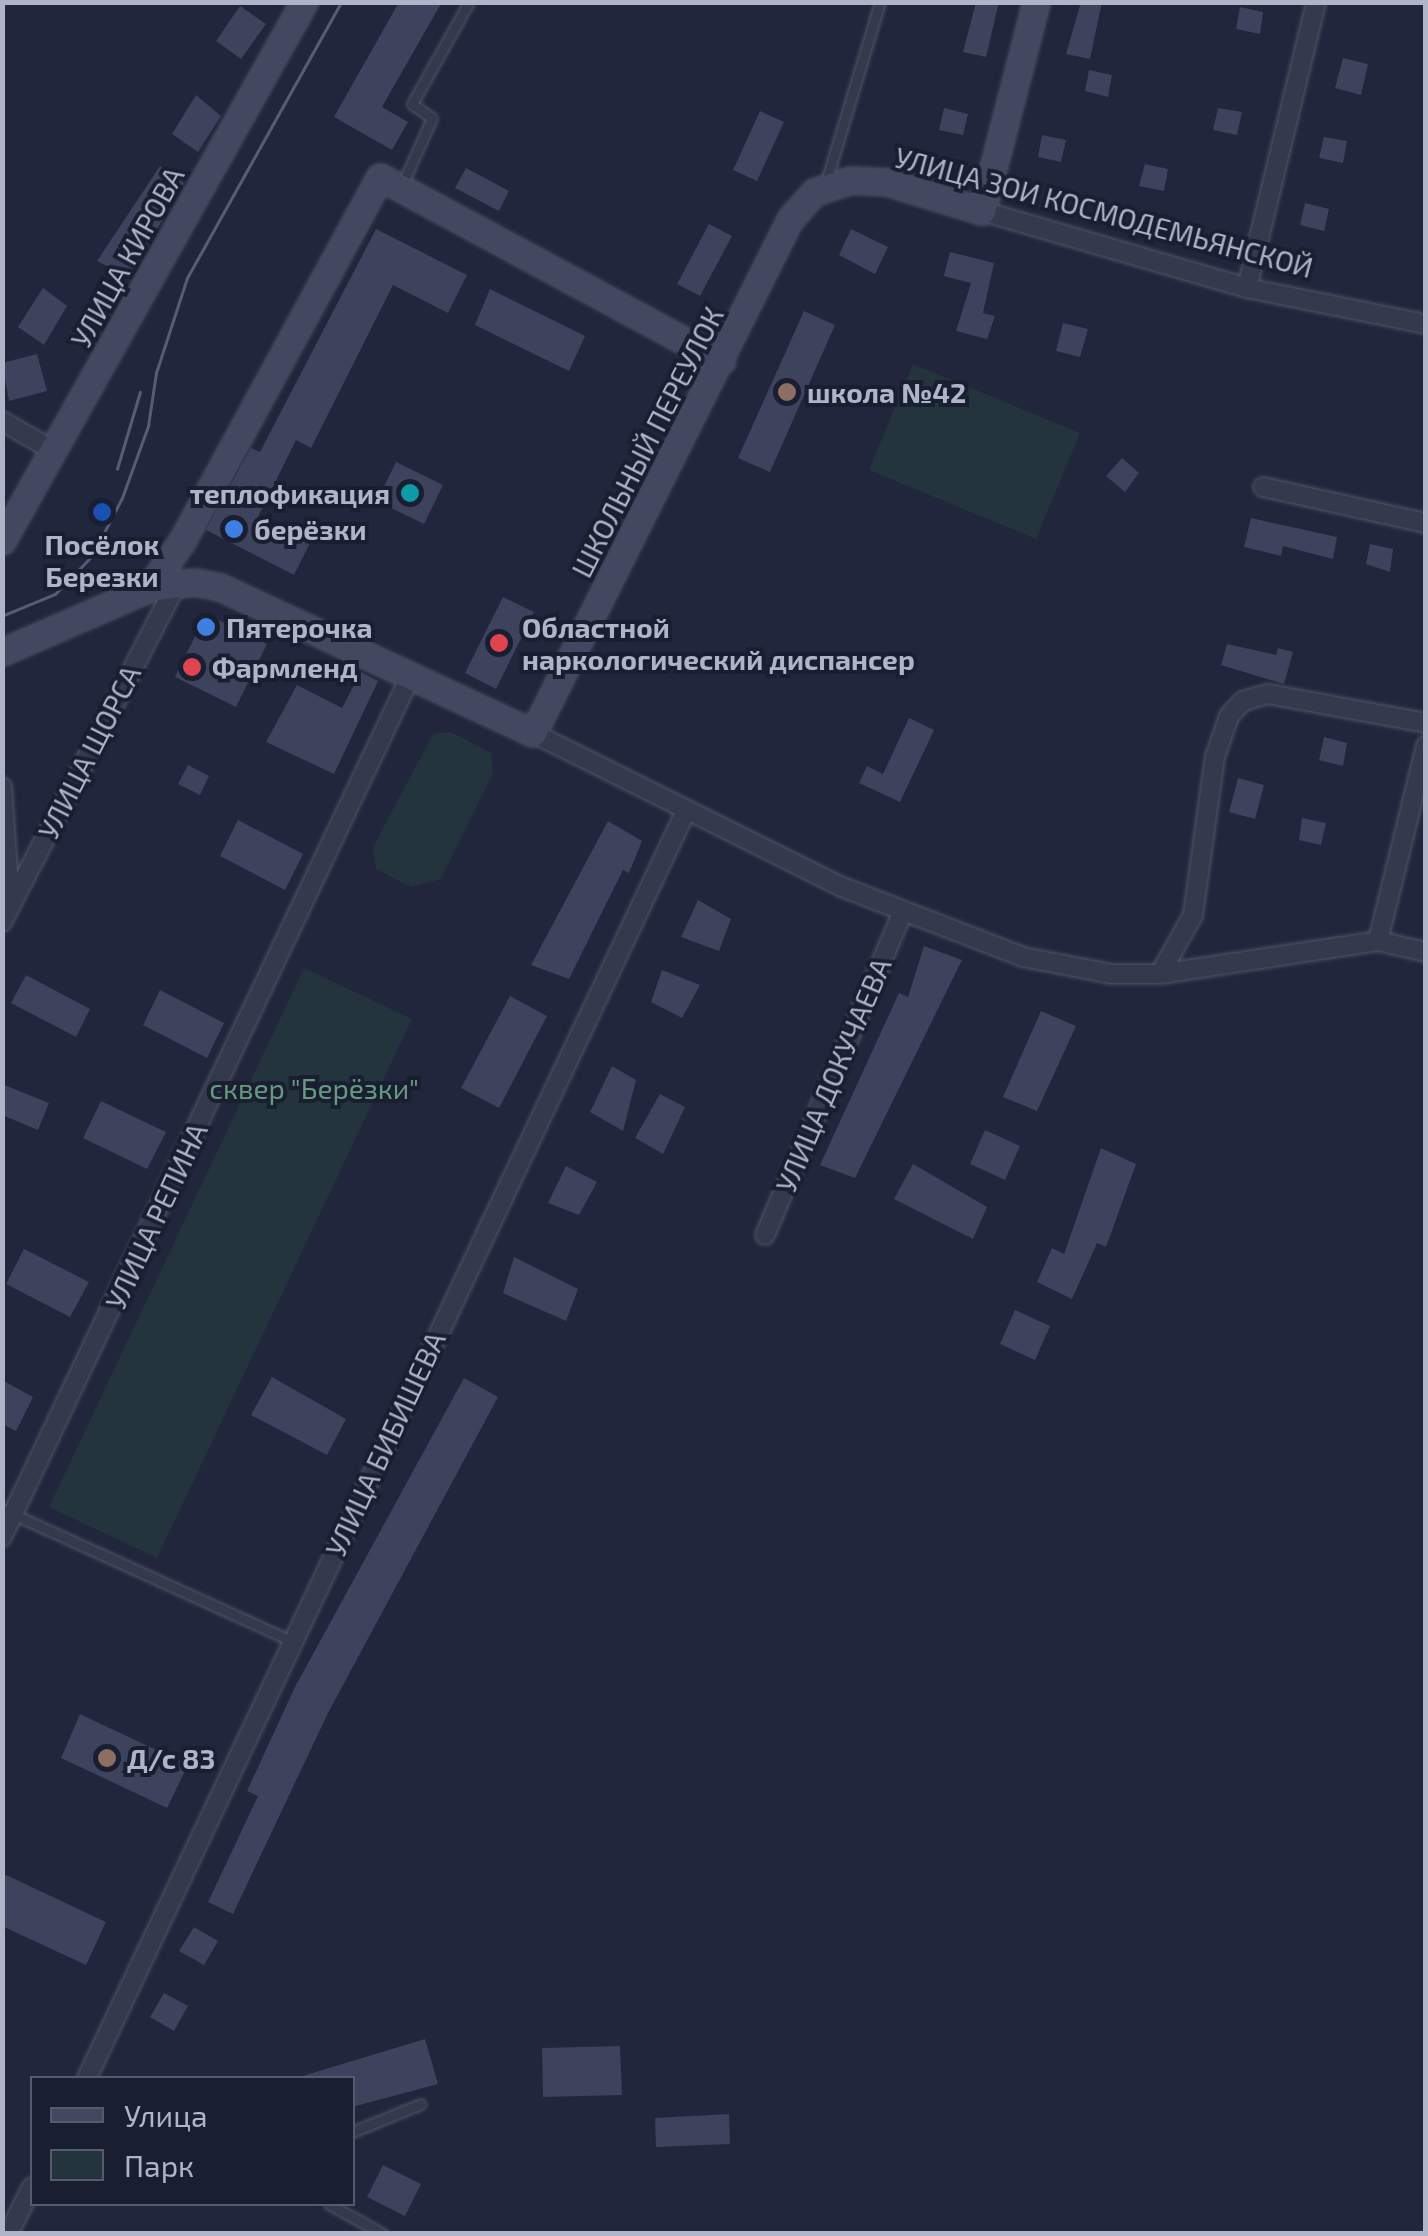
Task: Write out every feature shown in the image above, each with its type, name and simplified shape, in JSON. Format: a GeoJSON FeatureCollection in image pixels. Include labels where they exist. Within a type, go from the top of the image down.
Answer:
{"type":"FeatureCollection","features":[{"type":"Feature","properties":{"kind":"street","name":"УЛИЦА КИРОВА"},"geometry":{"type":"LineString","coordinates":[[2,541],[304,2]]}},
{"type":"Feature","properties":{"kind":"street"},"geometry":{"type":"LineString","coordinates":[[982,211],[1036,2]]}},
{"type":"Feature","properties":{"kind":"street"},"geometry":{"type":"LineString","coordinates":[[1247,288],[1316,2]]}},
{"type":"Feature","properties":{"kind":"street"},"geometry":{"type":"LineString","coordinates":[[149,588],[182,542],[380,176],[722,361]]}},
{"type":"Feature","properties":{"kind":"street","name":"УЛИЦА ЗОИ КОСМОДЕМЬЯНСКОЙ"},"geometry":{"type":"LineString","coordinates":[[825,186],[874,180],[1247,288],[1426,324]]}},
{"type":"Feature","properties":{"kind":"street","name":"ШКОЛЬНЫЙ ПЕРЕУЛОК"},"geometry":{"type":"LineString","coordinates":[[533,734],[790,220],[825,186]]}},
{"type":"Feature","properties":{"kind":"street"},"geometry":{"type":"LineString","coordinates":[[2,422],[54,451]]}},
{"type":"Feature","properties":{"kind":"street"},"geometry":{"type":"LineString","coordinates":[[1263,487],[1426,523]]}},
{"type":"Feature","properties":{"kind":"street"},"geometry":{"type":"LineString","coordinates":[[2,652],[149,588],[178,583],[220,587],[902,914],[1024,957],[1112,974],[1160,974],[1378,941],[1426,952]]}},
{"type":"Feature","properties":{"kind":"street","name":"УЛИЦА ЩОРСА"},"geometry":{"type":"LineString","coordinates":[[6,914],[178,583]]}},
{"type":"Feature","properties":{"kind":"street","name":"УЛИЦА РЕПИНА"},"geometry":{"type":"LineString","coordinates":[[2,1537],[8,1512],[410,676]]}},
{"type":"Feature","properties":{"kind":"street"},"geometry":{"type":"LineString","coordinates":[[1160,974],[1193,915],[1215,756],[1229,716],[1242,701],[1268,694],[1426,722]]}},
{"type":"Feature","properties":{"kind":"street"},"geometry":{"type":"LineString","coordinates":[[1378,941],[1426,746]]}},
{"type":"Feature","properties":{"kind":"street"},"geometry":{"type":"LineString","coordinates":[[2,787],[6,914]]}},
{"type":"Feature","properties":{"kind":"street","name":"УЛИЦА БИБИШЕВА"},"geometry":{"type":"LineString","coordinates":[[88,2076],[686,810]]}},
{"type":"Feature","properties":{"kind":"street","name":"УЛИЦА ДОКУЧАЕВА"},"geometry":{"type":"LineString","coordinates":[[765,1235],[902,914]]}},
{"type":"Feature","properties":{"kind":"street"},"geometry":{"type":"LineString","coordinates":[[8,2234],[30,2190]]}},
{"type":"Feature","properties":{"kind":"lane"},"geometry":{"type":"LineString","coordinates":[[401,187],[432,118],[412,104],[469,2]]}},
{"type":"Feature","properties":{"kind":"lane"},"geometry":{"type":"LineString","coordinates":[[825,186],[880,2]]}},
{"type":"Feature","properties":{"kind":"lane"},"geometry":{"type":"LineString","coordinates":[[8,1512],[291,1640]]}},
{"type":"Feature","properties":{"kind":"lane"},"geometry":{"type":"LineString","coordinates":[[355,2131],[421,2104]]}},
{"type":"Feature","properties":{"kind":"lane"},"geometry":{"type":"LineString","coordinates":[[333,2206],[383,2234]]}},
{"type":"Feature","properties":{"kind":"green space"},"geometry":{"type":"Polygon","coordinates":[[[913,364],[1080,433],[1036,539],[869,470],[913,364]]]}},
{"type":"Feature","properties":{"kind":"green space"},"geometry":{"type":"Polygon","coordinates":[[[451,732],[491,753],[493,773],[441,879],[411,887],[376,869],[373,847],[433,734],[451,732]]]}},
{"type":"Feature","properties":{"kind":"green space","name":"сквер \"Берёзки\""},"geometry":{"type":"Polygon","coordinates":[[[304,968],[412,1019],[157,1558],[49,1507],[304,968]]]}},
{"type":"Feature","properties":{"kind":"building"},"geometry":{"type":"Polygon","coordinates":[[[399,2],[442,2],[382,107],[408,122],[392,150],[334,117],[399,2]]]}},
{"type":"Feature","properties":{"kind":"building"},"geometry":{"type":"Polygon","coordinates":[[[976,2],[999,2],[986,57],[963,52],[976,2]]]}},
{"type":"Feature","properties":{"kind":"building"},"geometry":{"type":"Polygon","coordinates":[[[1081,2],[1102,2],[1090,59],[1066,54],[1081,2]]]}},
{"type":"Feature","properties":{"kind":"building"},"geometry":{"type":"Polygon","coordinates":[[[240,6],[266,24],[241,59],[216,41],[240,6]]]}},
{"type":"Feature","properties":{"kind":"building"},"geometry":{"type":"Polygon","coordinates":[[[1240,7],[1263,12],[1260,34],[1236,29],[1240,7]]]}},
{"type":"Feature","properties":{"kind":"building"},"geometry":{"type":"Polygon","coordinates":[[[1343,58],[1368,64],[1361,95],[1335,88],[1343,58]]]}},
{"type":"Feature","properties":{"kind":"building"},"geometry":{"type":"Polygon","coordinates":[[[1089,70],[1112,75],[1108,97],[1085,91],[1089,70]]]}},
{"type":"Feature","properties":{"kind":"building"},"geometry":{"type":"Polygon","coordinates":[[[196,95],[221,116],[198,152],[172,134],[196,95]]]}},
{"type":"Feature","properties":{"kind":"building"},"geometry":{"type":"Polygon","coordinates":[[[944,108],[968,114],[963,135],[939,130],[944,108]]]}},
{"type":"Feature","properties":{"kind":"building"},"geometry":{"type":"Polygon","coordinates":[[[1218,108],[1242,112],[1237,135],[1213,130],[1218,108]]]}},
{"type":"Feature","properties":{"kind":"building"},"geometry":{"type":"Polygon","coordinates":[[[760,111],[784,122],[757,181],[733,170],[760,111]]]}},
{"type":"Feature","properties":{"kind":"building"},"geometry":{"type":"Polygon","coordinates":[[[1042,135],[1066,140],[1061,162],[1038,157],[1042,135]]]}},
{"type":"Feature","properties":{"kind":"building"},"geometry":{"type":"Polygon","coordinates":[[[1324,137],[1347,141],[1343,163],[1319,158],[1324,137]]]}},
{"type":"Feature","properties":{"kind":"building"},"geometry":{"type":"Polygon","coordinates":[[[1145,164],[1168,169],[1164,191],[1139,186],[1145,164]]]}},
{"type":"Feature","properties":{"kind":"building"},"geometry":{"type":"Polygon","coordinates":[[[160,166],[184,183],[129,277],[97,261],[160,166]]]}},
{"type":"Feature","properties":{"kind":"building"},"geometry":{"type":"Polygon","coordinates":[[[466,168],[509,191],[499,211],[455,188],[466,168]]]}},
{"type":"Feature","properties":{"kind":"building"},"geometry":{"type":"Polygon","coordinates":[[[1305,203],[1329,209],[1324,231],[1300,225],[1305,203]]]}},
{"type":"Feature","properties":{"kind":"building"},"geometry":{"type":"Polygon","coordinates":[[[709,224],[732,236],[700,296],[677,284],[709,224]]]}},
{"type":"Feature","properties":{"kind":"building"},"geometry":{"type":"Polygon","coordinates":[[[376,229],[467,275],[448,313],[393,285],[311,448],[296,440],[258,517],[310,543],[294,575],[206,530],[251,448],[260,452],[376,229]]]}},
{"type":"Feature","properties":{"kind":"building"},"geometry":{"type":"Polygon","coordinates":[[[851,229],[888,247],[875,274],[839,255],[851,229]]]}},
{"type":"Feature","properties":{"kind":"building"},"geometry":{"type":"Polygon","coordinates":[[[950,252],[994,263],[983,313],[995,316],[987,339],[956,331],[971,283],[944,276],[950,252]]]}},
{"type":"Feature","properties":{"kind":"building"},"geometry":{"type":"Polygon","coordinates":[[[43,288],[67,306],[44,345],[18,327],[43,288]]]}},
{"type":"Feature","properties":{"kind":"building"},"geometry":{"type":"Polygon","coordinates":[[[490,289],[585,336],[569,371],[475,325],[490,289]]]}},
{"type":"Feature","properties":{"kind":"building","name":"школа №42"},"geometry":{"type":"Polygon","coordinates":[[[804,311],[835,325],[770,472],[738,458],[804,311]]]}},
{"type":"Feature","properties":{"kind":"building"},"geometry":{"type":"Polygon","coordinates":[[[1063,323],[1088,329],[1080,357],[1056,351],[1063,323]]]}},
{"type":"Feature","properties":{"kind":"building"},"geometry":{"type":"Polygon","coordinates":[[[37,354],[47,391],[9,401],[2,363],[37,354]]]}},
{"type":"Feature","properties":{"kind":"building"},"geometry":{"type":"Polygon","coordinates":[[[1122,458],[1139,473],[1125,492],[1106,476],[1122,458]]]}},
{"type":"Feature","properties":{"kind":"building","name":"теплофикация"},"geometry":{"type":"Polygon","coordinates":[[[396,462],[443,485],[424,524],[377,501],[396,462]]]}},
{"type":"Feature","properties":{"kind":"building"},"geometry":{"type":"Polygon","coordinates":[[[1251,518],[1337,537],[1333,559],[1283,546],[1281,556],[1244,547],[1251,518]]]}},
{"type":"Feature","properties":{"kind":"building"},"geometry":{"type":"Polygon","coordinates":[[[1370,544],[1393,549],[1390,572],[1366,564],[1370,544]]]}},
{"type":"Feature","properties":{"kind":"building","name":"Областной наркологический диспансер"},"geometry":{"type":"Polygon","coordinates":[[[503,597],[534,612],[496,689],[465,673],[503,597]]]}},
{"type":"Feature","properties":{"kind":"building"},"geometry":{"type":"Polygon","coordinates":[[[206,614],[267,644],[236,707],[175,677],[206,614]]]}},
{"type":"Feature","properties":{"kind":"building"},"geometry":{"type":"Polygon","coordinates":[[[1227,644],[1276,655],[1278,648],[1293,652],[1284,684],[1221,665],[1227,644]]]}},
{"type":"Feature","properties":{"kind":"building"},"geometry":{"type":"Polygon","coordinates":[[[361,672],[378,681],[334,774],[266,742],[297,685],[342,708],[361,672]]]}},
{"type":"Feature","properties":{"kind":"building"},"geometry":{"type":"Polygon","coordinates":[[[909,718],[934,730],[900,802],[859,783],[867,766],[883,774],[909,718]]]}},
{"type":"Feature","properties":{"kind":"building"},"geometry":{"type":"Polygon","coordinates":[[[1324,737],[1347,743],[1343,766],[1319,760],[1324,737]]]}},
{"type":"Feature","properties":{"kind":"building"},"geometry":{"type":"Polygon","coordinates":[[[188,765],[209,776],[200,795],[178,784],[188,765]]]}},
{"type":"Feature","properties":{"kind":"building"},"geometry":{"type":"Polygon","coordinates":[[[1238,778],[1264,785],[1255,819],[1229,812],[1238,778]]]}},
{"type":"Feature","properties":{"kind":"building"},"geometry":{"type":"Polygon","coordinates":[[[1302,818],[1326,823],[1321,845],[1299,840],[1302,818]]]}},
{"type":"Feature","properties":{"kind":"building"},"geometry":{"type":"Polygon","coordinates":[[[238,820],[303,854],[285,890],[220,856],[238,820]]]}},
{"type":"Feature","properties":{"kind":"building"},"geometry":{"type":"Polygon","coordinates":[[[608,821],[642,841],[629,873],[623,870],[569,979],[531,965],[608,821]]]}},
{"type":"Feature","properties":{"kind":"building"},"geometry":{"type":"Polygon","coordinates":[[[698,900],[731,919],[719,951],[681,937],[698,900]]]}},
{"type":"Feature","properties":{"kind":"building"},"geometry":{"type":"Polygon","coordinates":[[[924,946],[962,960],[855,1178],[820,1165],[899,993],[908,997],[924,946]]]}},
{"type":"Feature","properties":{"kind":"building"},"geometry":{"type":"Polygon","coordinates":[[[662,970],[700,985],[682,1018],[651,1002],[662,970]]]}},
{"type":"Feature","properties":{"kind":"building"},"geometry":{"type":"Polygon","coordinates":[[[26,975],[90,1009],[76,1037],[11,1003],[26,975]]]}},
{"type":"Feature","properties":{"kind":"building"},"geometry":{"type":"Polygon","coordinates":[[[160,990],[224,1023],[207,1058],[143,1025],[160,990]]]}},
{"type":"Feature","properties":{"kind":"building"},"geometry":{"type":"Polygon","coordinates":[[[510,996],[547,1016],[499,1108],[461,1088],[510,996]]]}},
{"type":"Feature","properties":{"kind":"building"},"geometry":{"type":"Polygon","coordinates":[[[1041,1011],[1076,1026],[1037,1111],[1003,1097],[1041,1011]]]}},
{"type":"Feature","properties":{"kind":"building"},"geometry":{"type":"Polygon","coordinates":[[[612,1066],[636,1080],[623,1131],[590,1112],[612,1066]]]}},
{"type":"Feature","properties":{"kind":"building"},"geometry":{"type":"Polygon","coordinates":[[[2,1084],[49,1103],[38,1130],[2,1115],[2,1084]]]}},
{"type":"Feature","properties":{"kind":"building"},"geometry":{"type":"Polygon","coordinates":[[[660,1094],[685,1107],[663,1154],[635,1138],[660,1094]]]}},
{"type":"Feature","properties":{"kind":"building"},"geometry":{"type":"Polygon","coordinates":[[[101,1101],[166,1132],[147,1169],[83,1138],[101,1101]]]}},
{"type":"Feature","properties":{"kind":"building"},"geometry":{"type":"Polygon","coordinates":[[[985,1130],[1020,1146],[1005,1180],[970,1164],[985,1130]]]}},
{"type":"Feature","properties":{"kind":"building"},"geometry":{"type":"Polygon","coordinates":[[[1101,1148],[1136,1164],[1106,1247],[1097,1243],[1072,1299],[1037,1282],[1052,1248],[1064,1254],[1101,1148]]]}},
{"type":"Feature","properties":{"kind":"building"},"geometry":{"type":"Polygon","coordinates":[[[913,1164],[987,1207],[973,1239],[894,1199],[913,1164]]]}},
{"type":"Feature","properties":{"kind":"building"},"geometry":{"type":"Polygon","coordinates":[[[566,1166],[597,1182],[579,1215],[548,1203],[566,1166]]]}},
{"type":"Feature","properties":{"kind":"building"},"geometry":{"type":"Polygon","coordinates":[[[24,1249],[89,1282],[70,1317],[6,1284],[24,1249]]]}},
{"type":"Feature","properties":{"kind":"building"},"geometry":{"type":"Polygon","coordinates":[[[514,1257],[578,1289],[566,1321],[503,1293],[514,1257]]]}},
{"type":"Feature","properties":{"kind":"building"},"geometry":{"type":"Polygon","coordinates":[[[1015,1310],[1050,1326],[1035,1360],[1000,1344],[1015,1310]]]}},
{"type":"Feature","properties":{"kind":"building"},"geometry":{"type":"Polygon","coordinates":[[[272,1377],[346,1419],[327,1455],[251,1415],[272,1377]]]}},
{"type":"Feature","properties":{"kind":"building"},"geometry":{"type":"Polygon","coordinates":[[[464,1378],[498,1397],[328,1713],[233,1914],[208,1902],[258,1796],[247,1791],[295,1687],[464,1378]]]}},
{"type":"Feature","properties":{"kind":"building"},"geometry":{"type":"Polygon","coordinates":[[[2,1380],[33,1397],[16,1431],[2,1424],[2,1380]]]}},
{"type":"Feature","properties":{"kind":"building"},"geometry":{"type":"Polygon","coordinates":[[[80,1714],[188,1765],[167,1808],[61,1758],[80,1714]]]}},
{"type":"Feature","properties":{"kind":"building"},"geometry":{"type":"Polygon","coordinates":[[[2,1873],[106,1922],[86,1965],[2,1926],[2,1873]]]}},
{"type":"Feature","properties":{"kind":"building"},"geometry":{"type":"Polygon","coordinates":[[[194,1927],[218,1941],[204,1965],[179,1951],[194,1927]]]}},
{"type":"Feature","properties":{"kind":"building"},"geometry":{"type":"Polygon","coordinates":[[[164,1993],[188,2006],[174,2031],[150,2017],[164,1993]]]}},
{"type":"Feature","properties":{"kind":"building"},"geometry":{"type":"Polygon","coordinates":[[[425,2039],[438,2084],[355,2106],[355,2076],[303,2076],[425,2039]]]}},
{"type":"Feature","properties":{"kind":"building"},"geometry":{"type":"Polygon","coordinates":[[[620,2046],[622,2095],[543,2097],[542,2048],[620,2046]]]}},
{"type":"Feature","properties":{"kind":"building"},"geometry":{"type":"Polygon","coordinates":[[[729,2114],[730,2144],[656,2147],[655,2118],[729,2114]]]}},
{"type":"Feature","properties":{"kind":"building"},"geometry":{"type":"Polygon","coordinates":[[[383,2165],[421,2184],[405,2216],[367,2197],[383,2165]]]}},
{"type":"Feature","properties":{"kind":"tram line"},"geometry":{"type":"LineString","coordinates":[[2,616],[55,594],[92,556],[122,498],[148,426],[156,373],[187,278],[341,2]]}},
{"type":"Feature","properties":{"kind":"tram line"},"geometry":{"type":"LineString","coordinates":[[117,469],[140,392]]}},
{"type":"Feature","properties":{"kind":"place","name":"школа №42"},"geometry":{"type":"Point","coordinates":[787,392]}},
{"type":"Feature","properties":{"kind":"place","name":"теплофикация"},"geometry":{"type":"Point","coordinates":[410,493]}},
{"type":"Feature","properties":{"kind":"place","name":"Посёлок Березки"},"geometry":{"type":"Point","coordinates":[102,512]}},
{"type":"Feature","properties":{"kind":"place","name":"берёзки"},"geometry":{"type":"Point","coordinates":[234,529]}},
{"type":"Feature","properties":{"kind":"place","name":"Пятерочка"},"geometry":{"type":"Point","coordinates":[206,627]}},
{"type":"Feature","properties":{"kind":"place","name":"Областной наркологический диспансер"},"geometry":{"type":"Point","coordinates":[499,643]}},
{"type":"Feature","properties":{"kind":"place","name":"Фармленд"},"geometry":{"type":"Point","coordinates":[192,667]}},
{"type":"Feature","properties":{"kind":"place","name":"Д/с 83"},"geometry":{"type":"Point","coordinates":[107,1758]}}]}
